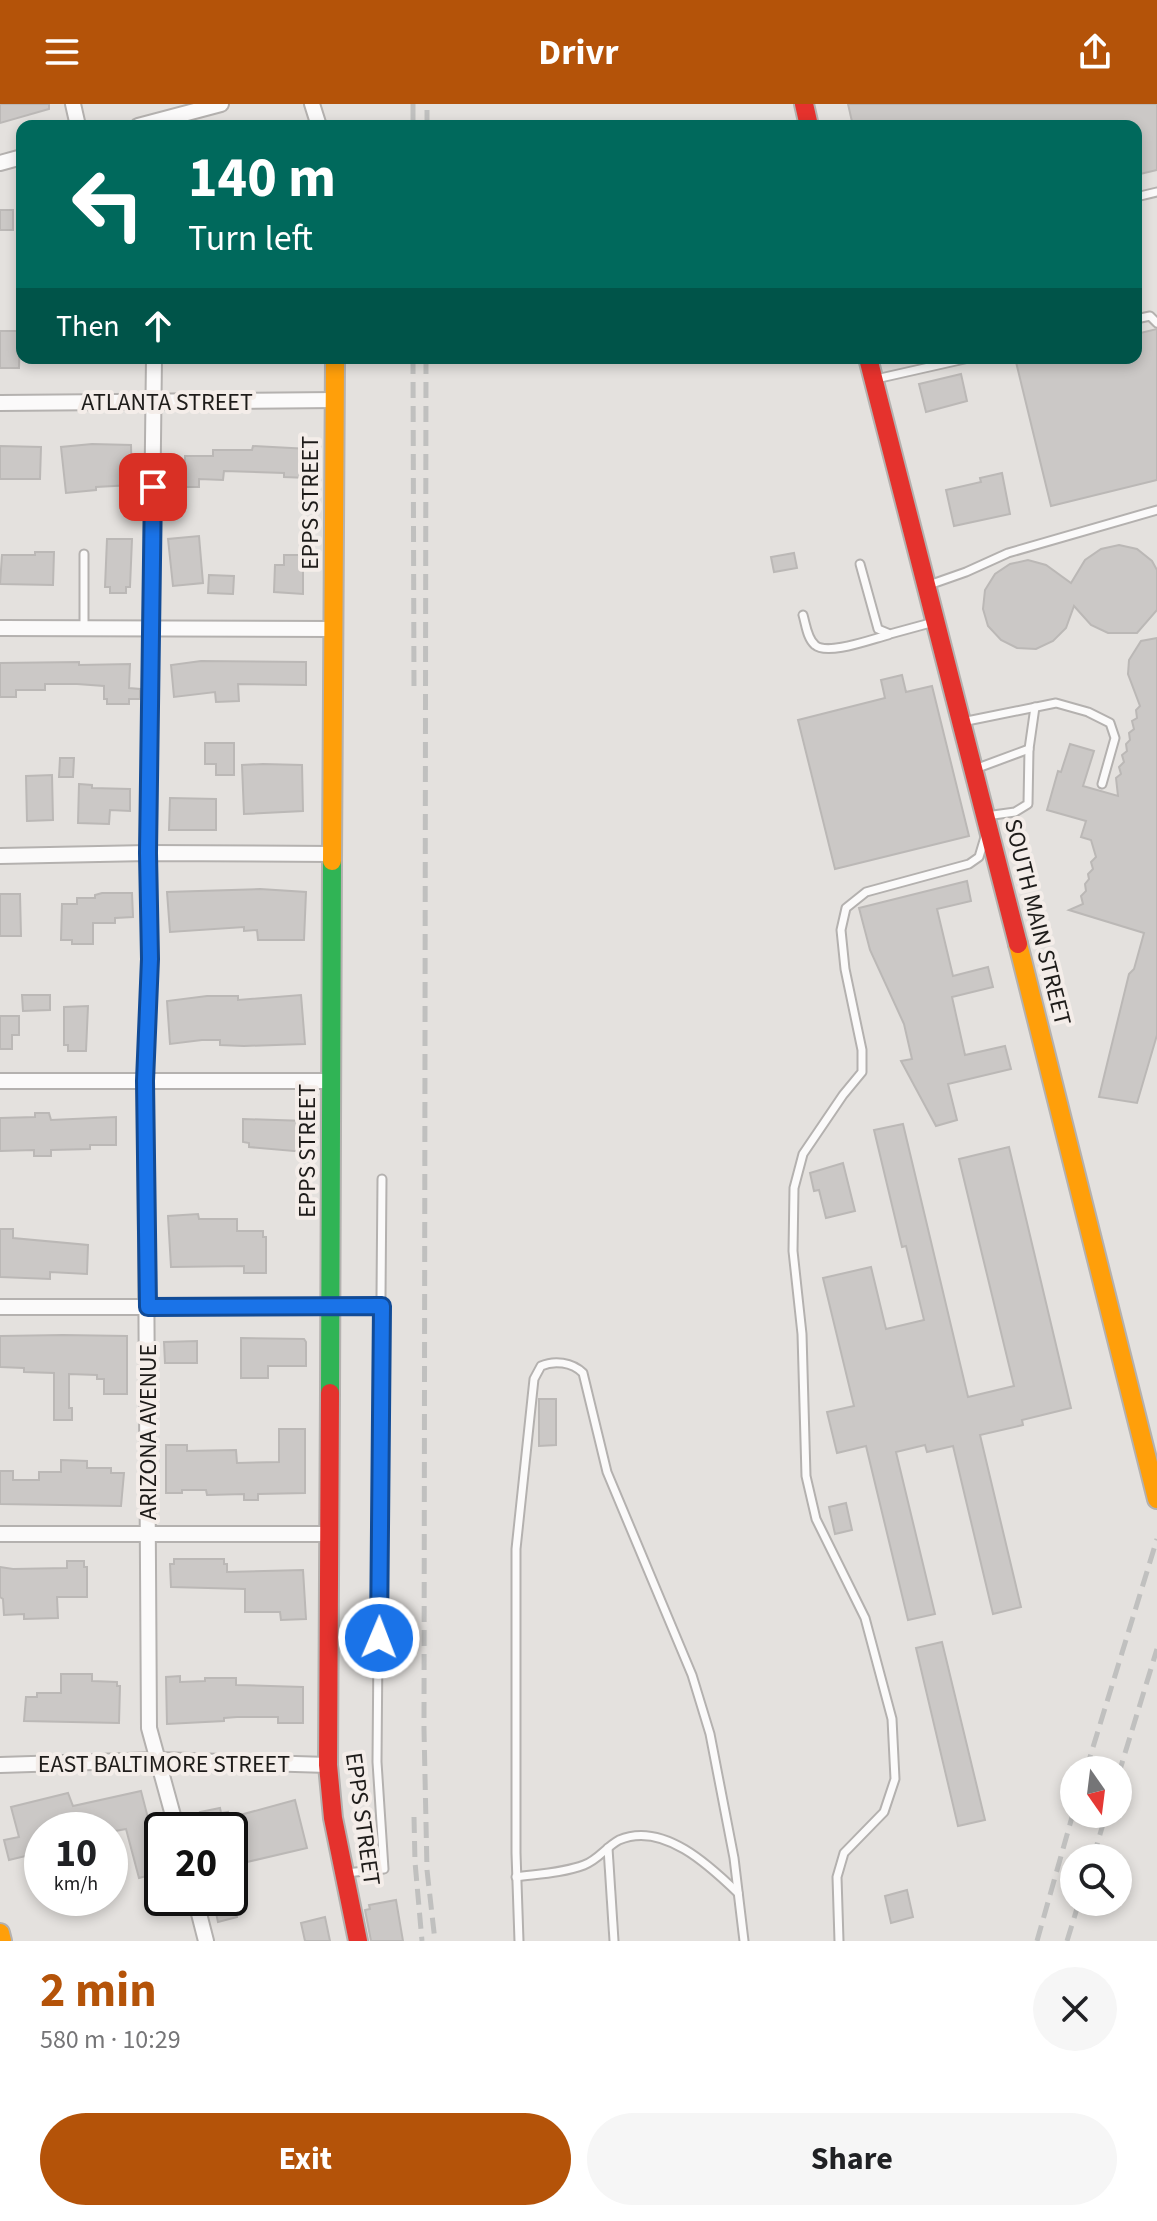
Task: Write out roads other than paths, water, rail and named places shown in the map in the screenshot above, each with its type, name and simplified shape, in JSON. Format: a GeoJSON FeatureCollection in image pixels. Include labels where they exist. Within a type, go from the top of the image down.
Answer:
{"type":"FeatureCollection","features":[{"type":"Feature","properties":{"kind":"street"},"geometry":{"type":"LineString","coordinates":[[165,120],[221,104]]}},
{"type":"Feature","properties":{"kind":"street","name":"ARIZONA AVENUE"},"geometry":{"type":"LineString","coordinates":[[154,364],[148,853],[150,959],[145,1081],[149,1728],[172,1812]]}},
{"type":"Feature","properties":{"kind":"street","name":"EPPS STREET"},"geometry":{"type":"LineString","coordinates":[[335,364],[328,1765],[333,1818],[358,1941]]}},
{"type":"Feature","properties":{"kind":"street","name":"SOUTH MAIN STREET"},"geometry":{"type":"LineString","coordinates":[[870,364],[1157,1499]]}},
{"type":"Feature","properties":{"kind":"street","name":"ATLANTA STREET"},"geometry":{"type":"LineString","coordinates":[[0,403],[335,400]]}},
{"type":"Feature","properties":{"kind":"street"},"geometry":{"type":"LineString","coordinates":[[0,628],[334,629]]}},
{"type":"Feature","properties":{"kind":"street"},"geometry":{"type":"LineString","coordinates":[[0,856],[333,854]]}},
{"type":"Feature","properties":{"kind":"street"},"geometry":{"type":"LineString","coordinates":[[0,1081],[332,1081]]}},
{"type":"Feature","properties":{"kind":"street"},"geometry":{"type":"LineString","coordinates":[[0,1307],[331,1307]]}},
{"type":"Feature","properties":{"kind":"street"},"geometry":{"type":"LineString","coordinates":[[0,1534],[330,1534]]}},
{"type":"Feature","properties":{"kind":"street","name":"EAST BALTIMORE STREET"},"geometry":{"type":"LineString","coordinates":[[0,1765],[157,1760],[328,1765]]}},
{"type":"Feature","properties":{"kind":"street"},"geometry":{"type":"LineString","coordinates":[[200,1916],[206,1941]]}},
{"type":"Feature","properties":{"kind":"street"},"geometry":{"type":"LineString","coordinates":[[0,1933],[2,1941]]}},
{"type":"Feature","properties":{"kind":"lane"},"geometry":{"type":"LineString","coordinates":[[874,380],[943,364]]}},
{"type":"Feature","properties":{"kind":"lane"},"geometry":{"type":"LineString","coordinates":[[927,586],[1008,553],[1157,510]]}},
{"type":"Feature","properties":{"kind":"lane"},"geometry":{"type":"LineString","coordinates":[[84,554],[84,628]]}},
{"type":"Feature","properties":{"kind":"lane"},"geometry":{"type":"LineString","coordinates":[[860,564],[878,629],[890,634]]}},
{"type":"Feature","properties":{"kind":"lane"},"geometry":{"type":"LineString","coordinates":[[803,615],[808,635],[815,645],[826,650],[936,622]]}},
{"type":"Feature","properties":{"kind":"lane"},"geometry":{"type":"LineString","coordinates":[[961,722],[1056,703],[1088,712],[1110,723],[1115,738],[1102,784]]}},
{"type":"Feature","properties":{"kind":"lane"},"geometry":{"type":"LineString","coordinates":[[839,1941],[837,1877],[844,1853],[884,1812],[895,1779],[892,1719],[865,1618],[816,1519],[806,1476],[802,1334],[793,1251],[794,1188],[803,1154],[862,1072],[862,1050],[845,969],[841,930],[846,908],[866,892],[969,864],[979,857],[987,822],[1028,804],[1029,749],[1035,707]]}},
{"type":"Feature","properties":{"kind":"lane"},"geometry":{"type":"LineString","coordinates":[[974,769],[1029,749]]}},
{"type":"Feature","properties":{"kind":"lane"},"geometry":{"type":"LineString","coordinates":[[344,1873],[384,1869],[377,1762],[382,1179]]}},
{"type":"Feature","properties":{"kind":"lane"},"geometry":{"type":"LineString","coordinates":[[331,1307],[382,1306]]}},
{"type":"Feature","properties":{"kind":"lane"},"geometry":{"type":"LineString","coordinates":[[519,1941],[516,1877],[516,1549],[534,1379],[541,1366],[556,1363],[577,1367],[583,1373],[607,1472],[692,1675],[710,1734],[744,1941]]}},
{"type":"Feature","properties":{"kind":"lane"},"geometry":{"type":"LineString","coordinates":[[516,1877],[582,1866],[608,1848],[633,1837],[670,1842],[682,1847],[708,1864],[738,1893]]}},
{"type":"Feature","properties":{"kind":"lane"},"geometry":{"type":"LineString","coordinates":[[608,1848],[614,1941]]}},
{"type":"Feature","properties":{"kind":"railway"},"geometry":{"type":"LineString","coordinates":[[413,104],[413,120]]}},
{"type":"Feature","properties":{"kind":"railway"},"geometry":{"type":"LineString","coordinates":[[427,104],[427,120]]}},
{"type":"Feature","properties":{"kind":"railway"},"geometry":{"type":"LineString","coordinates":[[413,364],[414,693]]}},
{"type":"Feature","properties":{"kind":"railway"},"geometry":{"type":"LineString","coordinates":[[426,364],[424,1729],[427,1870],[435,1941]]}},
{"type":"Feature","properties":{"kind":"railway"},"geometry":{"type":"LineString","coordinates":[[1090,1756],[1157,1539]]}},
{"type":"Feature","properties":{"kind":"railway"},"geometry":{"type":"LineString","coordinates":[[1124,1756],[1157,1649]]}},
{"type":"Feature","properties":{"kind":"railway"},"geometry":{"type":"LineString","coordinates":[[414,1817],[422,1941]]}},
{"type":"Feature","properties":{"kind":"railway"},"geometry":{"type":"LineString","coordinates":[[1037,1941],[1069,1828]]}},
{"type":"Feature","properties":{"kind":"railway"},"geometry":{"type":"LineString","coordinates":[[1097,1844],[1102,1828]]}},
{"type":"Feature","properties":{"kind":"railway"},"geometry":{"type":"LineString","coordinates":[[1067,1941],[1075,1916]]}}]}
